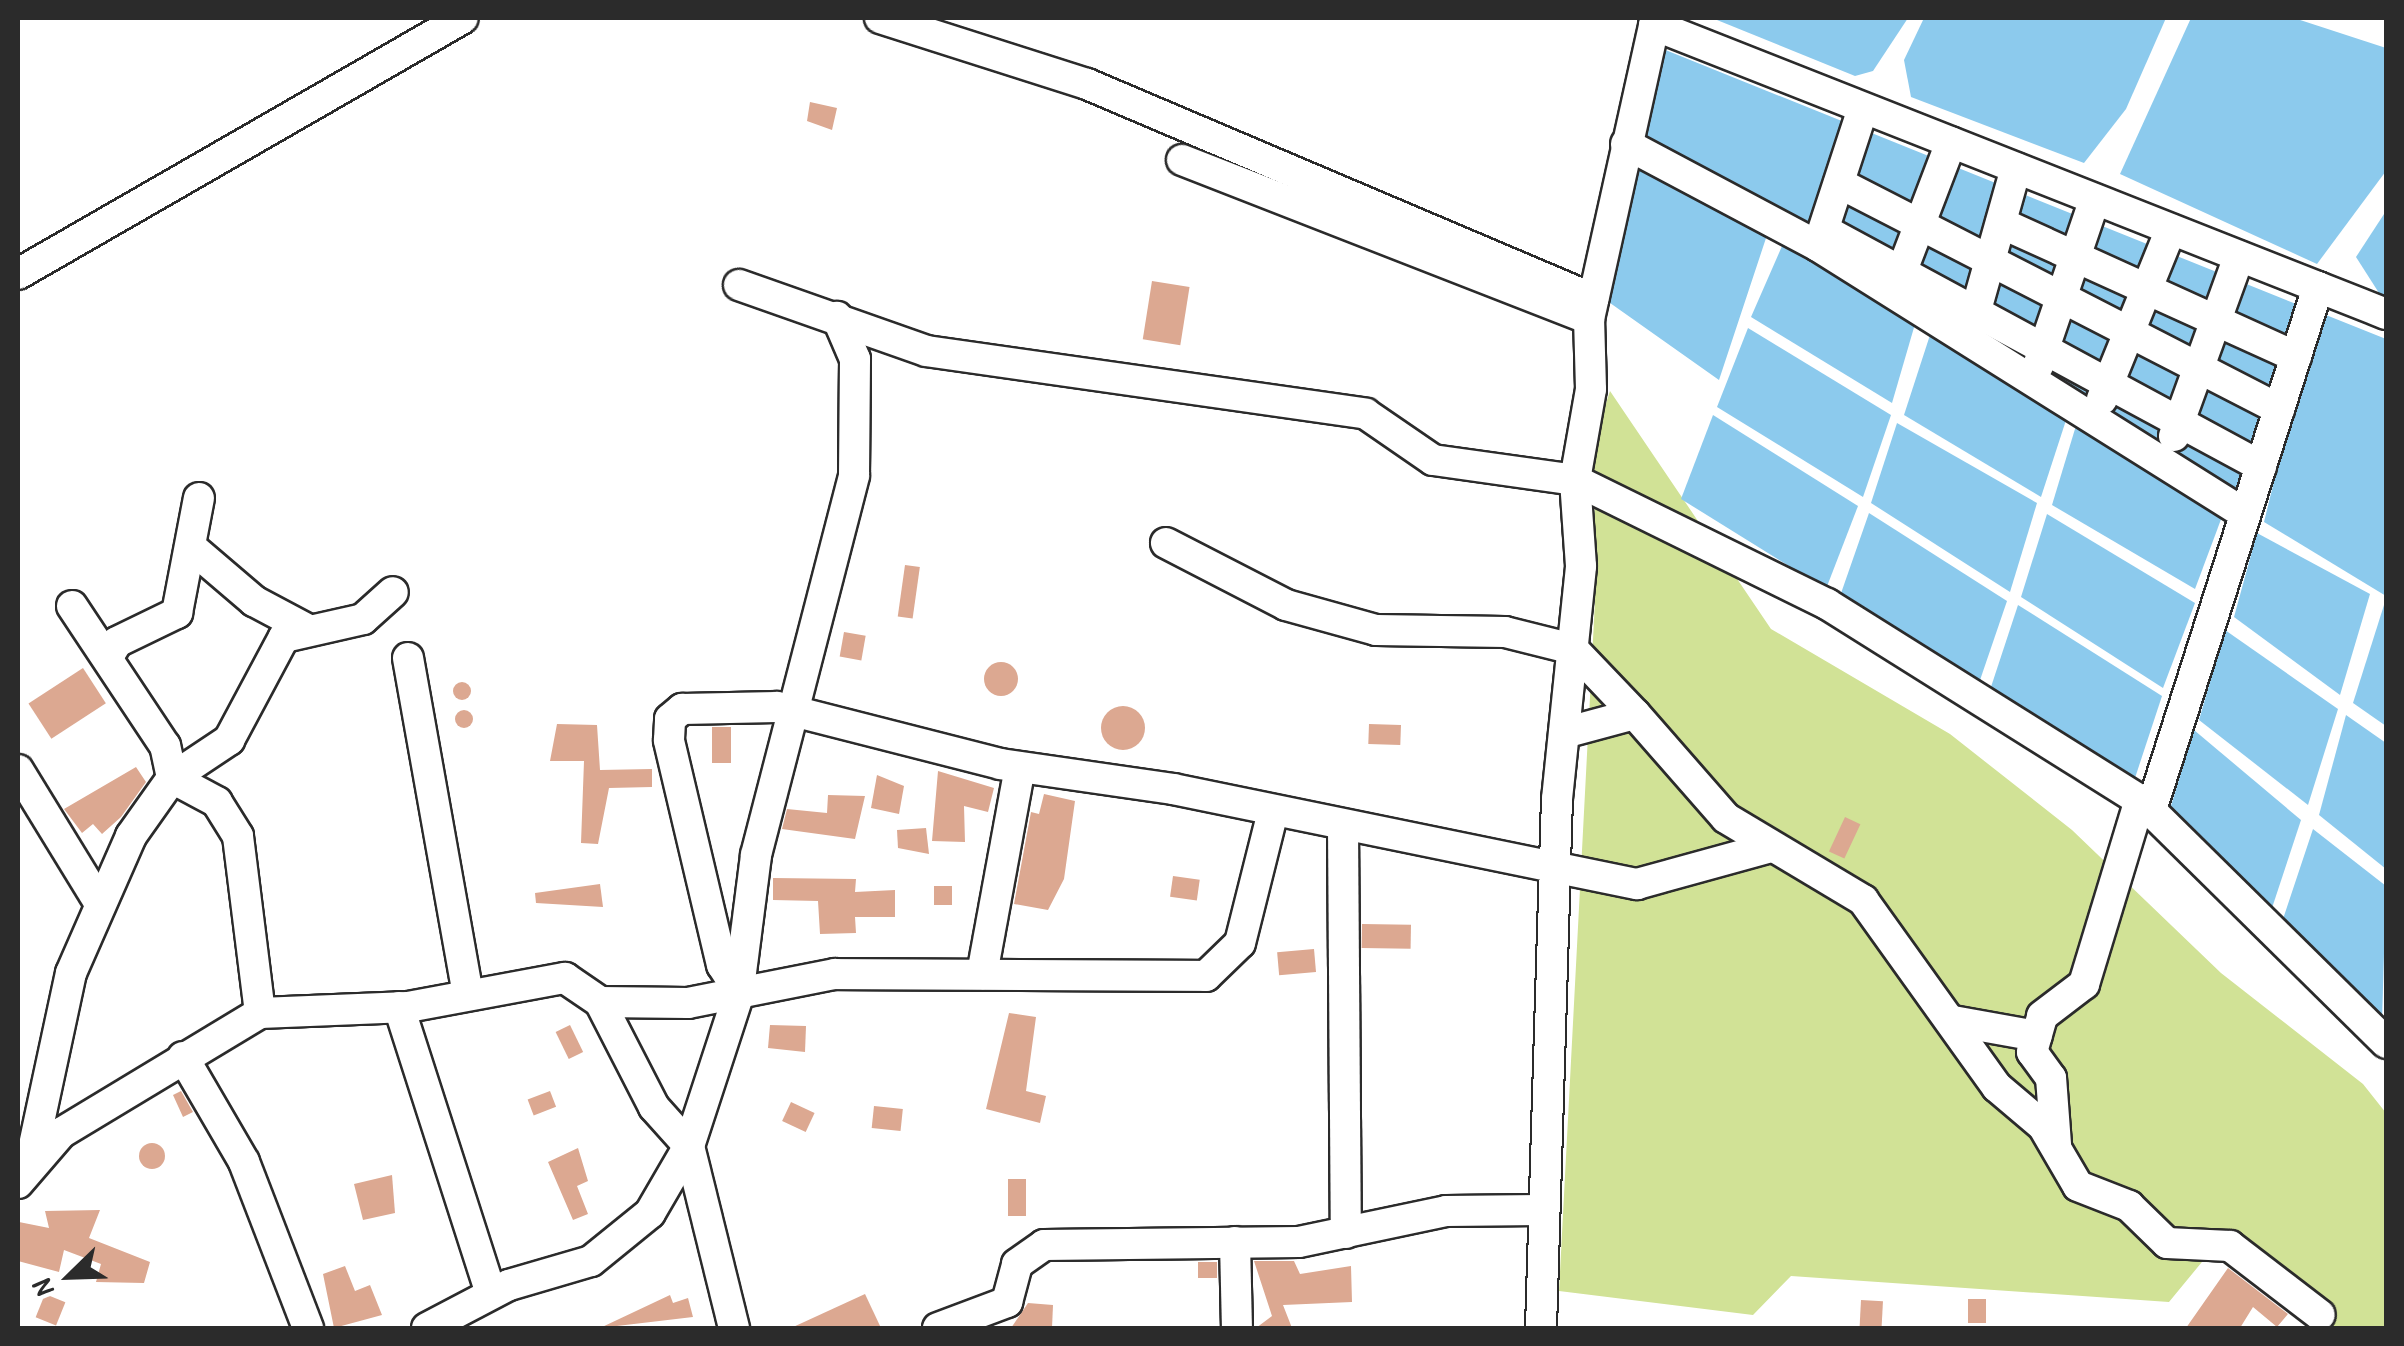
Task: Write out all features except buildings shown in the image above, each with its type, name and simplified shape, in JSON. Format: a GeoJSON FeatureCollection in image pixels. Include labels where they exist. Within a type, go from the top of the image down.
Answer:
{"type":"FeatureCollection","features":[{"type":"Feature","properties":{"kind":"street"},"geometry":{"type":"LineString","coordinates":[[18,274],[462,18]]}},
{"type":"Feature","properties":{"kind":"street"},"geometry":{"type":"LineString","coordinates":[[880,18],[1086,84],[1591,309]]}},
{"type":"Feature","properties":{"kind":"street"},"geometry":{"type":"LineString","coordinates":[[1541,1328],[1556,865],[1564,733],[1581,566],[1574,480],[1591,389],[1591,309],[1655,21],[2386,314]]}},
{"type":"Feature","properties":{"kind":"street"},"geometry":{"type":"LineString","coordinates":[[1821,238],[1864,108]]}},
{"type":"Feature","properties":{"kind":"street"},"geometry":{"type":"LineString","coordinates":[[1896,285],[1950,142]]}},
{"type":"Feature","properties":{"kind":"street"},"geometry":{"type":"LineString","coordinates":[[1626,144],[1821,238],[1896,285],[1966,345],[2246,514]]}},
{"type":"Feature","properties":{"kind":"street"},"geometry":{"type":"LineString","coordinates":[[1182,160],[1591,309]]}},
{"type":"Feature","properties":{"kind":"street"},"geometry":{"type":"LineString","coordinates":[[1966,345],[2016,168]]}},
{"type":"Feature","properties":{"kind":"street"},"geometry":{"type":"LineString","coordinates":[[1839,182],[2279,409]]}},
{"type":"Feature","properties":{"kind":"street"},"geometry":{"type":"LineString","coordinates":[[2031,384],[2095,199]]}},
{"type":"Feature","properties":{"kind":"street"},"geometry":{"type":"LineString","coordinates":[[2000,224],[2296,357]]}},
{"type":"Feature","properties":{"kind":"street"},"geometry":{"type":"LineString","coordinates":[[2093,420],[2172,229]]}},
{"type":"Feature","properties":{"kind":"street"},"geometry":{"type":"LineString","coordinates":[[2164,464],[2239,256]]}},
{"type":"Feature","properties":{"kind":"street"},"geometry":{"type":"LineString","coordinates":[[739,285],[926,351],[1366,414],[1434,460],[1574,480],[1827,604],[2145,805],[2386,1043]]}},
{"type":"Feature","properties":{"kind":"street"},"geometry":{"type":"LineString","coordinates":[[1896,285],[1976,311],[2261,466]]}},
{"type":"Feature","properties":{"kind":"street"},"geometry":{"type":"LineString","coordinates":[[2011,1103],[2042,1016],[2084,984],[2246,514],[2318,287]]}},
{"type":"Feature","properties":{"kind":"street"},"geometry":{"type":"LineString","coordinates":[[428,1328],[491,1294],[579,1267],[634,1229],[689,1146],[738,992],[756,855],[854,475],[855,359],[837,317]]}},
{"type":"Feature","properties":{"kind":"street"},"geometry":{"type":"LineString","coordinates":[[108,658],[116,642],[173,619],[192,548],[199,498]]}},
{"type":"Feature","properties":{"kind":"street"},"geometry":{"type":"LineString","coordinates":[[1166,542],[1286,605],[1376,630],[1506,632],[1573,649],[1715,806],[1768,848],[1863,900],[2011,1103],[2043,1126],[2078,1186],[2129,1206],[2166,1244],[2230,1246],[2320,1315]]}},
{"type":"Feature","properties":{"kind":"street"},"geometry":{"type":"LineString","coordinates":[[192,548],[254,602],[304,628]]}},
{"type":"Feature","properties":{"kind":"street"},"geometry":{"type":"LineString","coordinates":[[24,1174],[53,1027],[98,902],[172,778],[229,740],[284,637],[304,628],[343,627],[394,592]]}},
{"type":"Feature","properties":{"kind":"street"},"geometry":{"type":"LineString","coordinates":[[72,606],[164,746],[172,778],[217,802],[238,836],[260,1013]]}},
{"type":"Feature","properties":{"kind":"street"},"geometry":{"type":"LineString","coordinates":[[408,658],[468,995]]}},
{"type":"Feature","properties":{"kind":"street"},"geometry":{"type":"LineString","coordinates":[[738,992],[722,965],[670,719],[682,709],[794,714],[1020,767],[1173,790],[1272,816],[1651,884],[1768,848]]}},
{"type":"Feature","properties":{"kind":"street"},"geometry":{"type":"LineString","coordinates":[[1564,733],[1634,714]]}},
{"type":"Feature","properties":{"kind":"street"},"geometry":{"type":"LineString","coordinates":[[982,974],[1020,767]]}},
{"type":"Feature","properties":{"kind":"street"},"geometry":{"type":"LineString","coordinates":[[18,770],[29,818],[98,902]]}},
{"type":"Feature","properties":{"kind":"street"},"geometry":{"type":"LineString","coordinates":[[600,1002],[738,992],[835,974],[1206,976],[1240,943],[1272,816]]}},
{"type":"Feature","properties":{"kind":"street"},"geometry":{"type":"LineString","coordinates":[[1343,827],[1346,1233]]}},
{"type":"Feature","properties":{"kind":"street"},"geometry":{"type":"LineString","coordinates":[[24,1174],[70,1127],[260,1013],[400,1007],[565,978],[600,1002],[654,1107],[689,1146],[734,1328]]}},
{"type":"Feature","properties":{"kind":"street"},"geometry":{"type":"LineString","coordinates":[[400,1007],[491,1294]]}},
{"type":"Feature","properties":{"kind":"street"},"geometry":{"type":"LineString","coordinates":[[1952,1021],[2034,1044],[2051,1078],[2056,1152]]}},
{"type":"Feature","properties":{"kind":"street"},"geometry":{"type":"LineString","coordinates":[[183,1057],[244,1162],[308,1328]]}},
{"type":"Feature","properties":{"kind":"street"},"geometry":{"type":"LineString","coordinates":[[938,1328],[1004,1315],[1017,1264],[1044,1245],[1236,1242],[1346,1233],[1446,1211],[1543,1210]]}},
{"type":"Feature","properties":{"kind":"street"},"geometry":{"type":"LineString","coordinates":[[1236,1242],[1237,1328]]}},
{"type":"Feature","properties":{"kind":"green space"},"geometry":{"type":"Polygon","coordinates":[[[1610,391],[1771,629],[1950,734],[2072,830],[2221,973],[2363,1084],[2386,1113],[2386,1328],[2334,1328],[2318,1303],[2225,1234],[2169,1302],[1791,1276],[1753,1315],[1559,1291],[1595,601],[1594,440],[1610,391]]]}},
{"type":"Feature","properties":{"kind":"water"},"geometry":{"type":"Polygon","coordinates":[[[1712,18],[1908,18],[1873,71],[1855,76],[1712,18]]]}},
{"type":"Feature","properties":{"kind":"water"},"geometry":{"type":"Polygon","coordinates":[[[1924,18],[2166,18],[2126,109],[2084,163],[1911,97],[1904,60],[1924,18]]]}},
{"type":"Feature","properties":{"kind":"water"},"geometry":{"type":"Polygon","coordinates":[[[2191,18],[2294,18],[2386,48],[2386,171],[2317,264],[2120,174],[2191,18]]]}},
{"type":"Feature","properties":{"kind":"water"},"geometry":{"type":"Polygon","coordinates":[[[1663,49],[2301,306],[2241,499],[1772,220],[1719,380],[1603,298],[1663,49]]]}},
{"type":"Feature","properties":{"kind":"water"},"geometry":{"type":"Polygon","coordinates":[[[2386,211],[2386,304],[2356,257],[2386,211]]]}},
{"type":"Feature","properties":{"kind":"water"},"geometry":{"type":"Polygon","coordinates":[[[1786,237],[1915,324],[1892,403],[1751,317],[1786,237]]]}},
{"type":"Feature","properties":{"kind":"water"},"geometry":{"type":"Polygon","coordinates":[[[2316,311],[2386,339],[2386,596],[2264,522],[2316,311]]]}},
{"type":"Feature","properties":{"kind":"water"},"geometry":{"type":"Polygon","coordinates":[[[1748,328],[1891,415],[1863,497],[1717,407],[1748,328]]]}},
{"type":"Feature","properties":{"kind":"water"},"geometry":{"type":"Polygon","coordinates":[[[1930,335],[2069,411],[2041,497],[1904,415],[1930,335]]]}},
{"type":"Feature","properties":{"kind":"water"},"geometry":{"type":"Polygon","coordinates":[[[1713,415],[1858,506],[1826,589],[1681,499],[1713,415]]]}},
{"type":"Feature","properties":{"kind":"water"},"geometry":{"type":"Polygon","coordinates":[[[2078,419],[2226,506],[2195,589],[2052,505],[2078,419]]]}},
{"type":"Feature","properties":{"kind":"water"},"geometry":{"type":"Polygon","coordinates":[[[1897,423],[2037,503],[2010,592],[1871,503],[1897,423]]]}},
{"type":"Feature","properties":{"kind":"water"},"geometry":{"type":"Polygon","coordinates":[[[1869,513],[2007,601],[1978,686],[1839,599],[1869,513]]]}},
{"type":"Feature","properties":{"kind":"water"},"geometry":{"type":"Polygon","coordinates":[[[2047,514],[2195,603],[2163,688],[2021,597],[2047,514]]]}},
{"type":"Feature","properties":{"kind":"water"},"geometry":{"type":"Polygon","coordinates":[[[2257,533],[2370,594],[2340,695],[2234,617],[2257,533]]]}},
{"type":"Feature","properties":{"kind":"water"},"geometry":{"type":"Polygon","coordinates":[[[2018,605],[2162,696],[2133,784],[1989,693],[2018,605]]]}},
{"type":"Feature","properties":{"kind":"water"},"geometry":{"type":"Polygon","coordinates":[[[2386,607],[2386,726],[2353,703],[2386,607]]]}},
{"type":"Feature","properties":{"kind":"water"},"geometry":{"type":"Polygon","coordinates":[[[2225,630],[2338,709],[2308,805],[2199,720],[2225,630]]]}},
{"type":"Feature","properties":{"kind":"water"},"geometry":{"type":"Polygon","coordinates":[[[2346,715],[2386,743],[2386,869],[2319,815],[2346,715]]]}},
{"type":"Feature","properties":{"kind":"water"},"geometry":{"type":"Polygon","coordinates":[[[2194,730],[2301,820],[2270,914],[2167,819],[2194,730]]]}},
{"type":"Feature","properties":{"kind":"water"},"geometry":{"type":"Polygon","coordinates":[[[2313,829],[2386,886],[2382,1022],[2281,925],[2313,829]]]}}]}
